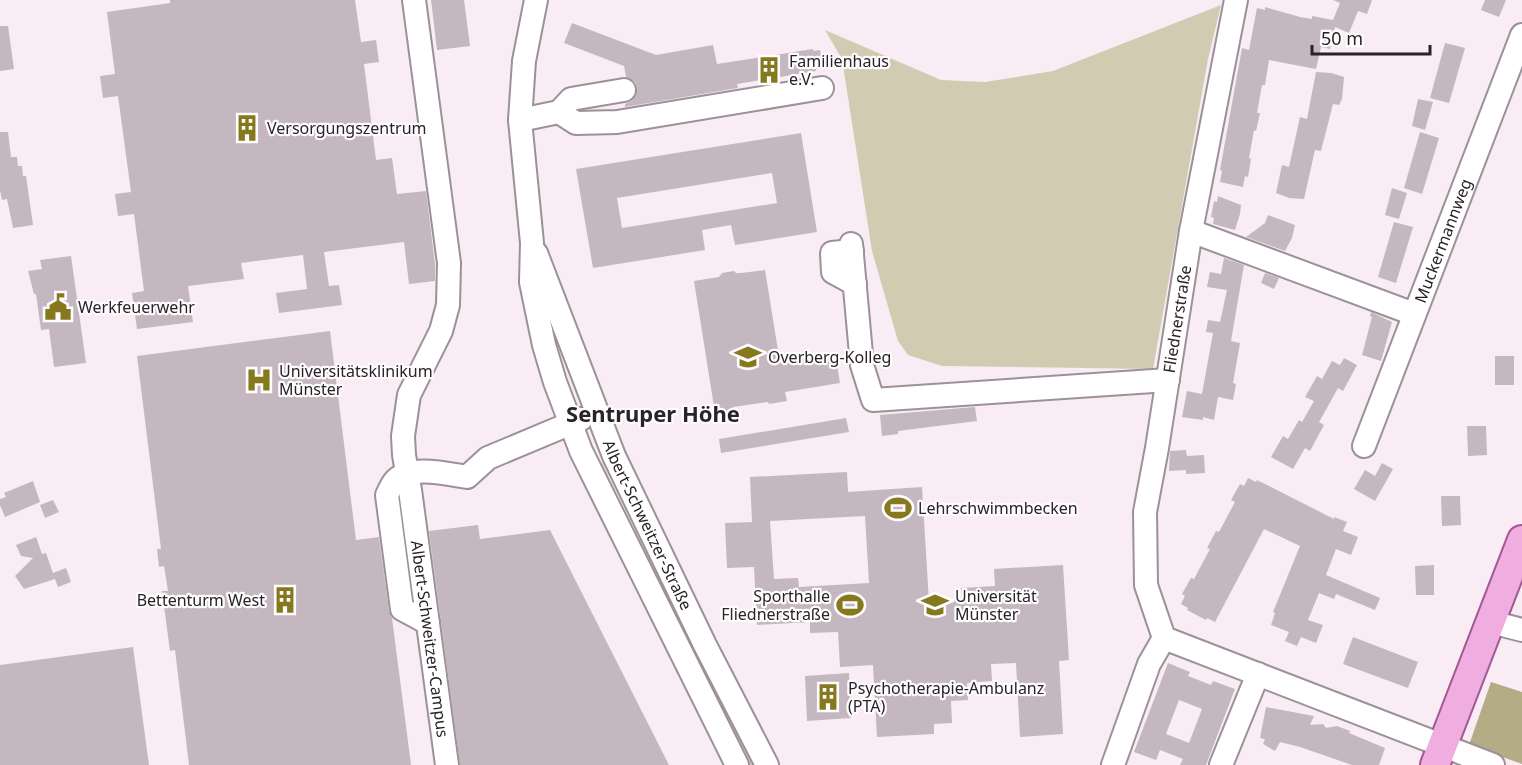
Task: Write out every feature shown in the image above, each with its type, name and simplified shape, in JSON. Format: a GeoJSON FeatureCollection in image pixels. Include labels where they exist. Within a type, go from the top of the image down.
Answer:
{"type":"FeatureCollection","features":[{"type":"Feature","properties":{"kind":"main road"},"geometry":{"type":"LineString","coordinates":[[1439,755],[1522,540]]}},
{"type":"Feature","properties":{"kind":"street","name":"Albert-Schweitzer-Campus"},"geometry":{"type":"LineString","coordinates":[[414,0],[449,263],[448,305],[441,331],[409,395],[403,436],[447,765]]}},
{"type":"Feature","properties":{"kind":"street","name":"Albert-Schweitzer-Straße"},"geometry":{"type":"LineString","coordinates":[[536,0],[524,61],[520,120],[532,243],[531,282],[538,320],[555,382],[587,466],[736,765]]}},
{"type":"Feature","properties":{"kind":"street","name":"Fliednerstraße"},"geometry":{"type":"LineString","coordinates":[[1164,638],[1146,585],[1145,512],[1191,231],[1236,0]]}},
{"type":"Feature","properties":{"kind":"street","name":"Muckermannweg"},"geometry":{"type":"LineString","coordinates":[[1364,446],[1522,35]]}},
{"type":"Feature","properties":{"kind":"street"},"geometry":{"type":"LineString","coordinates":[[559,112],[576,123],[617,122],[822,88]]}},
{"type":"Feature","properties":{"kind":"street"},"geometry":{"type":"LineString","coordinates":[[520,120],[559,112],[571,99],[624,90]]}},
{"type":"Feature","properties":{"kind":"street"},"geometry":{"type":"LineString","coordinates":[[1191,231],[1414,314]]}},
{"type":"Feature","properties":{"kind":"street","name":"Albert-Schweitzer-Straße"},"geometry":{"type":"LineString","coordinates":[[532,243],[614,456],[705,645],[767,765]]}},
{"type":"Feature","properties":{"kind":"street"},"geometry":{"type":"LineString","coordinates":[[851,248],[862,364],[873,400],[1168,380]]}},
{"type":"Feature","properties":{"kind":"street"},"geometry":{"type":"LineString","coordinates":[[428,623],[402,609],[387,495],[394,481],[407,473],[435,472],[467,477],[488,458],[597,412]]}},
{"type":"Feature","properties":{"kind":"street"},"geometry":{"type":"LineString","coordinates":[[1491,622],[1522,630]]}},
{"type":"Feature","properties":{"kind":"street"},"geometry":{"type":"LineString","coordinates":[[1113,765],[1149,664],[1164,638],[1258,674],[1439,755],[1493,765]]}},
{"type":"Feature","properties":{"kind":"street"},"geometry":{"type":"LineString","coordinates":[[1221,765],[1258,674]]}},
{"type":"Feature","properties":{"kind":"shaded area"},"geometry":{"type":"Polygon","coordinates":[[[1221,5],[1208,59],[1153,369],[942,366],[908,355],[898,341],[872,251],[842,59],[825,30],[941,80],[985,82],[1053,71],[1221,5]]]}},
{"type":"Feature","properties":{"kind":"shaded area"},"geometry":{"type":"Polygon","coordinates":[[[602,463],[676,622],[713,675],[760,765],[744,765],[596,466],[602,463]]]}},
{"type":"Feature","properties":{"kind":"shaded area"},"geometry":{"type":"Polygon","coordinates":[[[1491,682],[1522,692],[1522,764],[1469,745],[1491,682]]]}},
{"type":"Feature","properties":{"kind":"building","name":"Versorgungszentrum"},"geometry":{"type":"Polygon","coordinates":[[[170,0],[355,0],[361,42],[376,40],[379,62],[364,64],[376,160],[392,158],[397,194],[426,191],[435,281],[409,284],[404,242],[324,252],[329,286],[339,285],[342,305],[279,313],[276,293],[307,289],[303,255],[241,263],[244,279],[188,286],[193,322],[137,329],[132,293],[144,291],[134,214],[118,216],[115,194],[131,192],[118,96],[103,98],[100,76],[115,74],[107,12],[170,3],[170,0]]]}},
{"type":"Feature","properties":{"kind":"building"},"geometry":{"type":"Polygon","coordinates":[[[431,0],[464,0],[470,46],[437,50],[431,0]]]}},
{"type":"Feature","properties":{"kind":"building"},"geometry":{"type":"Polygon","coordinates":[[[1333,0],[1372,0],[1367,14],[1358,11],[1349,33],[1335,27],[1330,49],[1321,47],[1316,69],[1269,60],[1265,85],[1262,85],[1257,113],[1260,113],[1256,131],[1254,130],[1248,177],[1245,176],[1243,187],[1220,182],[1222,171],[1220,170],[1242,48],[1249,50],[1257,8],[1265,10],[1265,7],[1312,19],[1312,16],[1333,20],[1340,3],[1333,0]]]}},
{"type":"Feature","properties":{"kind":"building"},"geometry":{"type":"Polygon","coordinates":[[[1485,0],[1506,0],[1499,17],[1481,10],[1485,0]]]}},
{"type":"Feature","properties":{"kind":"building","name":"Familienhaus e.V."},"geometry":{"type":"Polygon","coordinates":[[[572,23],[656,55],[713,45],[717,64],[813,49],[813,51],[820,50],[823,68],[737,84],[738,88],[625,107],[625,104],[632,101],[636,95],[635,82],[626,77],[624,66],[564,43],[572,23]]]}},
{"type":"Feature","properties":{"kind":"building"},"geometry":{"type":"Polygon","coordinates":[[[0,26],[8,26],[14,69],[0,71],[0,26]]]}},
{"type":"Feature","properties":{"kind":"building"},"geometry":{"type":"Polygon","coordinates":[[[1445,43],[1465,48],[1449,103],[1430,98],[1445,43]]]}},
{"type":"Feature","properties":{"kind":"building"},"geometry":{"type":"Polygon","coordinates":[[[1316,72],[1344,77],[1342,99],[1339,105],[1333,104],[1321,151],[1315,150],[1304,199],[1289,198],[1276,193],[1282,165],[1289,167],[1300,117],[1307,119],[1316,72]]]}},
{"type":"Feature","properties":{"kind":"building"},"geometry":{"type":"Polygon","coordinates":[[[1418,99],[1433,102],[1425,130],[1412,126],[1418,99]]]}},
{"type":"Feature","properties":{"kind":"building"},"geometry":{"type":"Polygon","coordinates":[[[0,132],[8,132],[11,157],[17,157],[18,166],[22,166],[23,176],[26,176],[33,225],[13,228],[7,199],[2,200],[0,132]]]}},
{"type":"Feature","properties":{"kind":"building"},"geometry":{"type":"Polygon","coordinates":[[[1420,132],[1439,138],[1422,194],[1404,188],[1420,132]]]}},
{"type":"Feature","properties":{"kind":"building"},"geometry":{"type":"Polygon","coordinates":[[[801,133],[817,232],[735,245],[731,225],[702,230],[705,250],[593,268],[576,169],[801,133]],[[772,173],[617,198],[622,228],[777,203],[772,173]]]}},
{"type":"Feature","properties":{"kind":"building"},"geometry":{"type":"Polygon","coordinates":[[[1392,188],[1407,193],[1399,219],[1385,215],[1392,188]]]}},
{"type":"Feature","properties":{"kind":"building"},"geometry":{"type":"Polygon","coordinates":[[[1218,196],[1241,205],[1235,230],[1213,224],[1214,218],[1211,217],[1214,201],[1217,202],[1218,196]]]}},
{"type":"Feature","properties":{"kind":"building"},"geometry":{"type":"Polygon","coordinates":[[[1268,215],[1295,225],[1292,238],[1285,251],[1246,237],[1265,223],[1268,215]]]}},
{"type":"Feature","properties":{"kind":"building"},"geometry":{"type":"Polygon","coordinates":[[[1394,222],[1413,227],[1396,283],[1378,277],[1394,222]]]}},
{"type":"Feature","properties":{"kind":"building","name":"Werkfeuerwehr"},"geometry":{"type":"Polygon","coordinates":[[[71,256],[86,363],[54,367],[49,329],[41,330],[36,294],[34,294],[28,271],[42,269],[40,260],[71,256]]]}},
{"type":"Feature","properties":{"kind":"building"},"geometry":{"type":"Polygon","coordinates":[[[1224,258],[1244,265],[1231,341],[1240,343],[1233,383],[1236,384],[1233,400],[1218,397],[1214,420],[1203,417],[1203,420],[1182,417],[1187,391],[1202,394],[1213,333],[1206,332],[1208,320],[1220,322],[1227,290],[1207,287],[1210,272],[1221,274],[1224,258]]]}},
{"type":"Feature","properties":{"kind":"building"},"geometry":{"type":"Polygon","coordinates":[[[765,270],[780,363],[835,353],[840,383],[785,392],[787,401],[733,407],[733,410],[715,413],[694,281],[719,277],[722,273],[734,271],[741,273],[765,270]]]}},
{"type":"Feature","properties":{"kind":"building"},"geometry":{"type":"Polygon","coordinates":[[[1265,273],[1279,278],[1274,289],[1261,283],[1265,273]]]}},
{"type":"Feature","properties":{"kind":"building"},"geometry":{"type":"Polygon","coordinates":[[[1371,312],[1392,322],[1381,361],[1362,355],[1372,317],[1371,312]]]}},
{"type":"Feature","properties":{"kind":"building"},"geometry":{"type":"Polygon","coordinates":[[[330,331],[356,540],[379,537],[411,765],[189,765],[175,650],[170,651],[162,591],[168,591],[164,566],[159,567],[157,549],[161,549],[137,356],[330,331]]]}},
{"type":"Feature","properties":{"kind":"building"},"geometry":{"type":"Polygon","coordinates":[[[1495,356],[1514,356],[1514,385],[1495,385],[1495,356]]]}},
{"type":"Feature","properties":{"kind":"building"},"geometry":{"type":"Polygon","coordinates":[[[1344,358],[1357,365],[1343,391],[1338,388],[1319,422],[1324,425],[1310,451],[1305,448],[1293,469],[1271,457],[1283,436],[1288,439],[1299,420],[1302,422],[1314,401],[1305,397],[1317,376],[1322,379],[1332,361],[1340,365],[1344,358]]]}},
{"type":"Feature","properties":{"kind":"building"},"geometry":{"type":"Polygon","coordinates":[[[975,407],[977,421],[898,431],[898,434],[882,436],[880,415],[975,407]]]}},
{"type":"Feature","properties":{"kind":"building"},"geometry":{"type":"Polygon","coordinates":[[[846,418],[849,432],[721,453],[719,439],[846,418]]]}},
{"type":"Feature","properties":{"kind":"building"},"geometry":{"type":"Polygon","coordinates":[[[1467,426],[1486,426],[1487,455],[1468,456],[1467,426]]]}},
{"type":"Feature","properties":{"kind":"building"},"geometry":{"type":"Polygon","coordinates":[[[1186,450],[1187,456],[1204,455],[1205,473],[1186,474],[1186,470],[1169,471],[1170,451],[1186,450]]]}},
{"type":"Feature","properties":{"kind":"building"},"geometry":{"type":"Polygon","coordinates":[[[1382,463],[1393,469],[1375,501],[1354,489],[1365,470],[1375,476],[1382,463]]]}},
{"type":"Feature","properties":{"kind":"building"},"geometry":{"type":"Polygon","coordinates":[[[847,472],[848,492],[922,487],[929,602],[962,600],[961,588],[995,586],[994,569],[1063,565],[1069,660],[1059,661],[1063,734],[1020,737],[1016,663],[991,664],[992,681],[967,683],[968,700],[951,701],[952,723],[934,724],[934,734],[877,737],[873,665],[840,667],[838,632],[810,633],[810,622],[757,625],[754,567],[727,568],[725,523],[752,522],[750,477],[847,472]],[[865,516],[770,521],[774,579],[798,578],[799,587],[869,583],[865,516]]]}},
{"type":"Feature","properties":{"kind":"building"},"geometry":{"type":"Polygon","coordinates":[[[1248,478],[1256,482],[1257,480],[1334,519],[1334,517],[1347,522],[1343,531],[1358,537],[1351,555],[1336,549],[1326,575],[1380,598],[1375,610],[1336,594],[1334,599],[1319,593],[1308,620],[1323,625],[1316,643],[1301,637],[1297,646],[1285,641],[1289,632],[1271,625],[1275,613],[1273,612],[1300,546],[1264,529],[1215,622],[1187,610],[1188,608],[1181,604],[1185,596],[1182,594],[1191,578],[1194,579],[1210,549],[1207,548],[1216,531],[1219,532],[1235,502],[1231,500],[1240,484],[1244,486],[1248,478]]]}},
{"type":"Feature","properties":{"kind":"building"},"geometry":{"type":"Polygon","coordinates":[[[33,481],[40,502],[5,517],[0,505],[0,499],[6,497],[4,493],[33,481]]]}},
{"type":"Feature","properties":{"kind":"building"},"geometry":{"type":"Polygon","coordinates":[[[1441,496],[1460,496],[1461,525],[1442,526],[1441,496]]]}},
{"type":"Feature","properties":{"kind":"building"},"geometry":{"type":"Polygon","coordinates":[[[53,500],[59,512],[45,518],[40,505],[53,500]]]}},
{"type":"Feature","properties":{"kind":"building"},"geometry":{"type":"Polygon","coordinates":[[[478,525],[480,539],[550,530],[669,765],[460,765],[429,531],[478,525]]]}},
{"type":"Feature","properties":{"kind":"building"},"geometry":{"type":"Polygon","coordinates":[[[36,537],[42,554],[46,553],[53,573],[66,568],[71,582],[58,587],[55,579],[24,589],[15,576],[33,558],[21,556],[16,545],[36,537]]]}},
{"type":"Feature","properties":{"kind":"building"},"geometry":{"type":"Polygon","coordinates":[[[1434,565],[1434,595],[1416,595],[1415,566],[1434,565]]]}},
{"type":"Feature","properties":{"kind":"building"},"geometry":{"type":"Polygon","coordinates":[[[1353,637],[1418,662],[1408,688],[1343,664],[1353,637]]]}},
{"type":"Feature","properties":{"kind":"building"},"geometry":{"type":"Polygon","coordinates":[[[133,647],[149,765],[0,765],[0,665],[133,647]]]}},
{"type":"Feature","properties":{"kind":"building"},"geometry":{"type":"Polygon","coordinates":[[[1168,663],[1190,672],[1188,676],[1211,685],[1213,681],[1235,689],[1206,765],[1180,765],[1183,759],[1160,750],[1156,760],[1134,752],[1168,663]],[[1179,700],[1166,734],[1189,743],[1202,709],[1179,700]]]}},
{"type":"Feature","properties":{"kind":"building","name":"Psychotherapie-Ambulanz (PTA)"},"geometry":{"type":"Polygon","coordinates":[[[849,673],[851,718],[807,721],[805,676],[849,673]]]}},
{"type":"Feature","properties":{"kind":"building"},"geometry":{"type":"Polygon","coordinates":[[[1266,707],[1314,716],[1310,725],[1323,724],[1326,728],[1337,726],[1385,748],[1379,765],[1352,765],[1280,742],[1275,751],[1263,744],[1265,739],[1260,738],[1266,707]]]}},
{"type":"Feature","properties":{"kind":"place","name":"Familienhaus e.V."},"geometry":{"type":"Point","coordinates":[769,70]}},
{"type":"Feature","properties":{"kind":"place","name":"Versorgungszentrum"},"geometry":{"type":"Point","coordinates":[247,128]}},
{"type":"Feature","properties":{"kind":"place","name":"Werkfeuerwehr"},"geometry":{"type":"Point","coordinates":[58,307]}},
{"type":"Feature","properties":{"kind":"place","name":"Overberg-Kolleg"},"geometry":{"type":"Point","coordinates":[748,357]}},
{"type":"Feature","properties":{"kind":"place","name":"Universitätsklinikum Münster"},"geometry":{"type":"Point","coordinates":[259,380]}},
{"type":"Feature","properties":{"kind":"place","name":"Lehrschwimmbecken"},"geometry":{"type":"Point","coordinates":[898,508]}},
{"type":"Feature","properties":{"kind":"place","name":"Bettenturm West"},"geometry":{"type":"Point","coordinates":[285,600]}},
{"type":"Feature","properties":{"kind":"place","name":"Sporthalle Fliednerstraße"},"geometry":{"type":"Point","coordinates":[850,605]}},
{"type":"Feature","properties":{"kind":"place","name":"Universität Münster"},"geometry":{"type":"Point","coordinates":[935,605]}},
{"type":"Feature","properties":{"kind":"place","name":"Psychotherapie-Ambulanz (PTA)"},"geometry":{"type":"Point","coordinates":[828,697]}},
{"type":"Feature","properties":{"kind":"district","name":"Sentruper Höhe"},"geometry":{"type":"Point","coordinates":[653,414]}}]}
